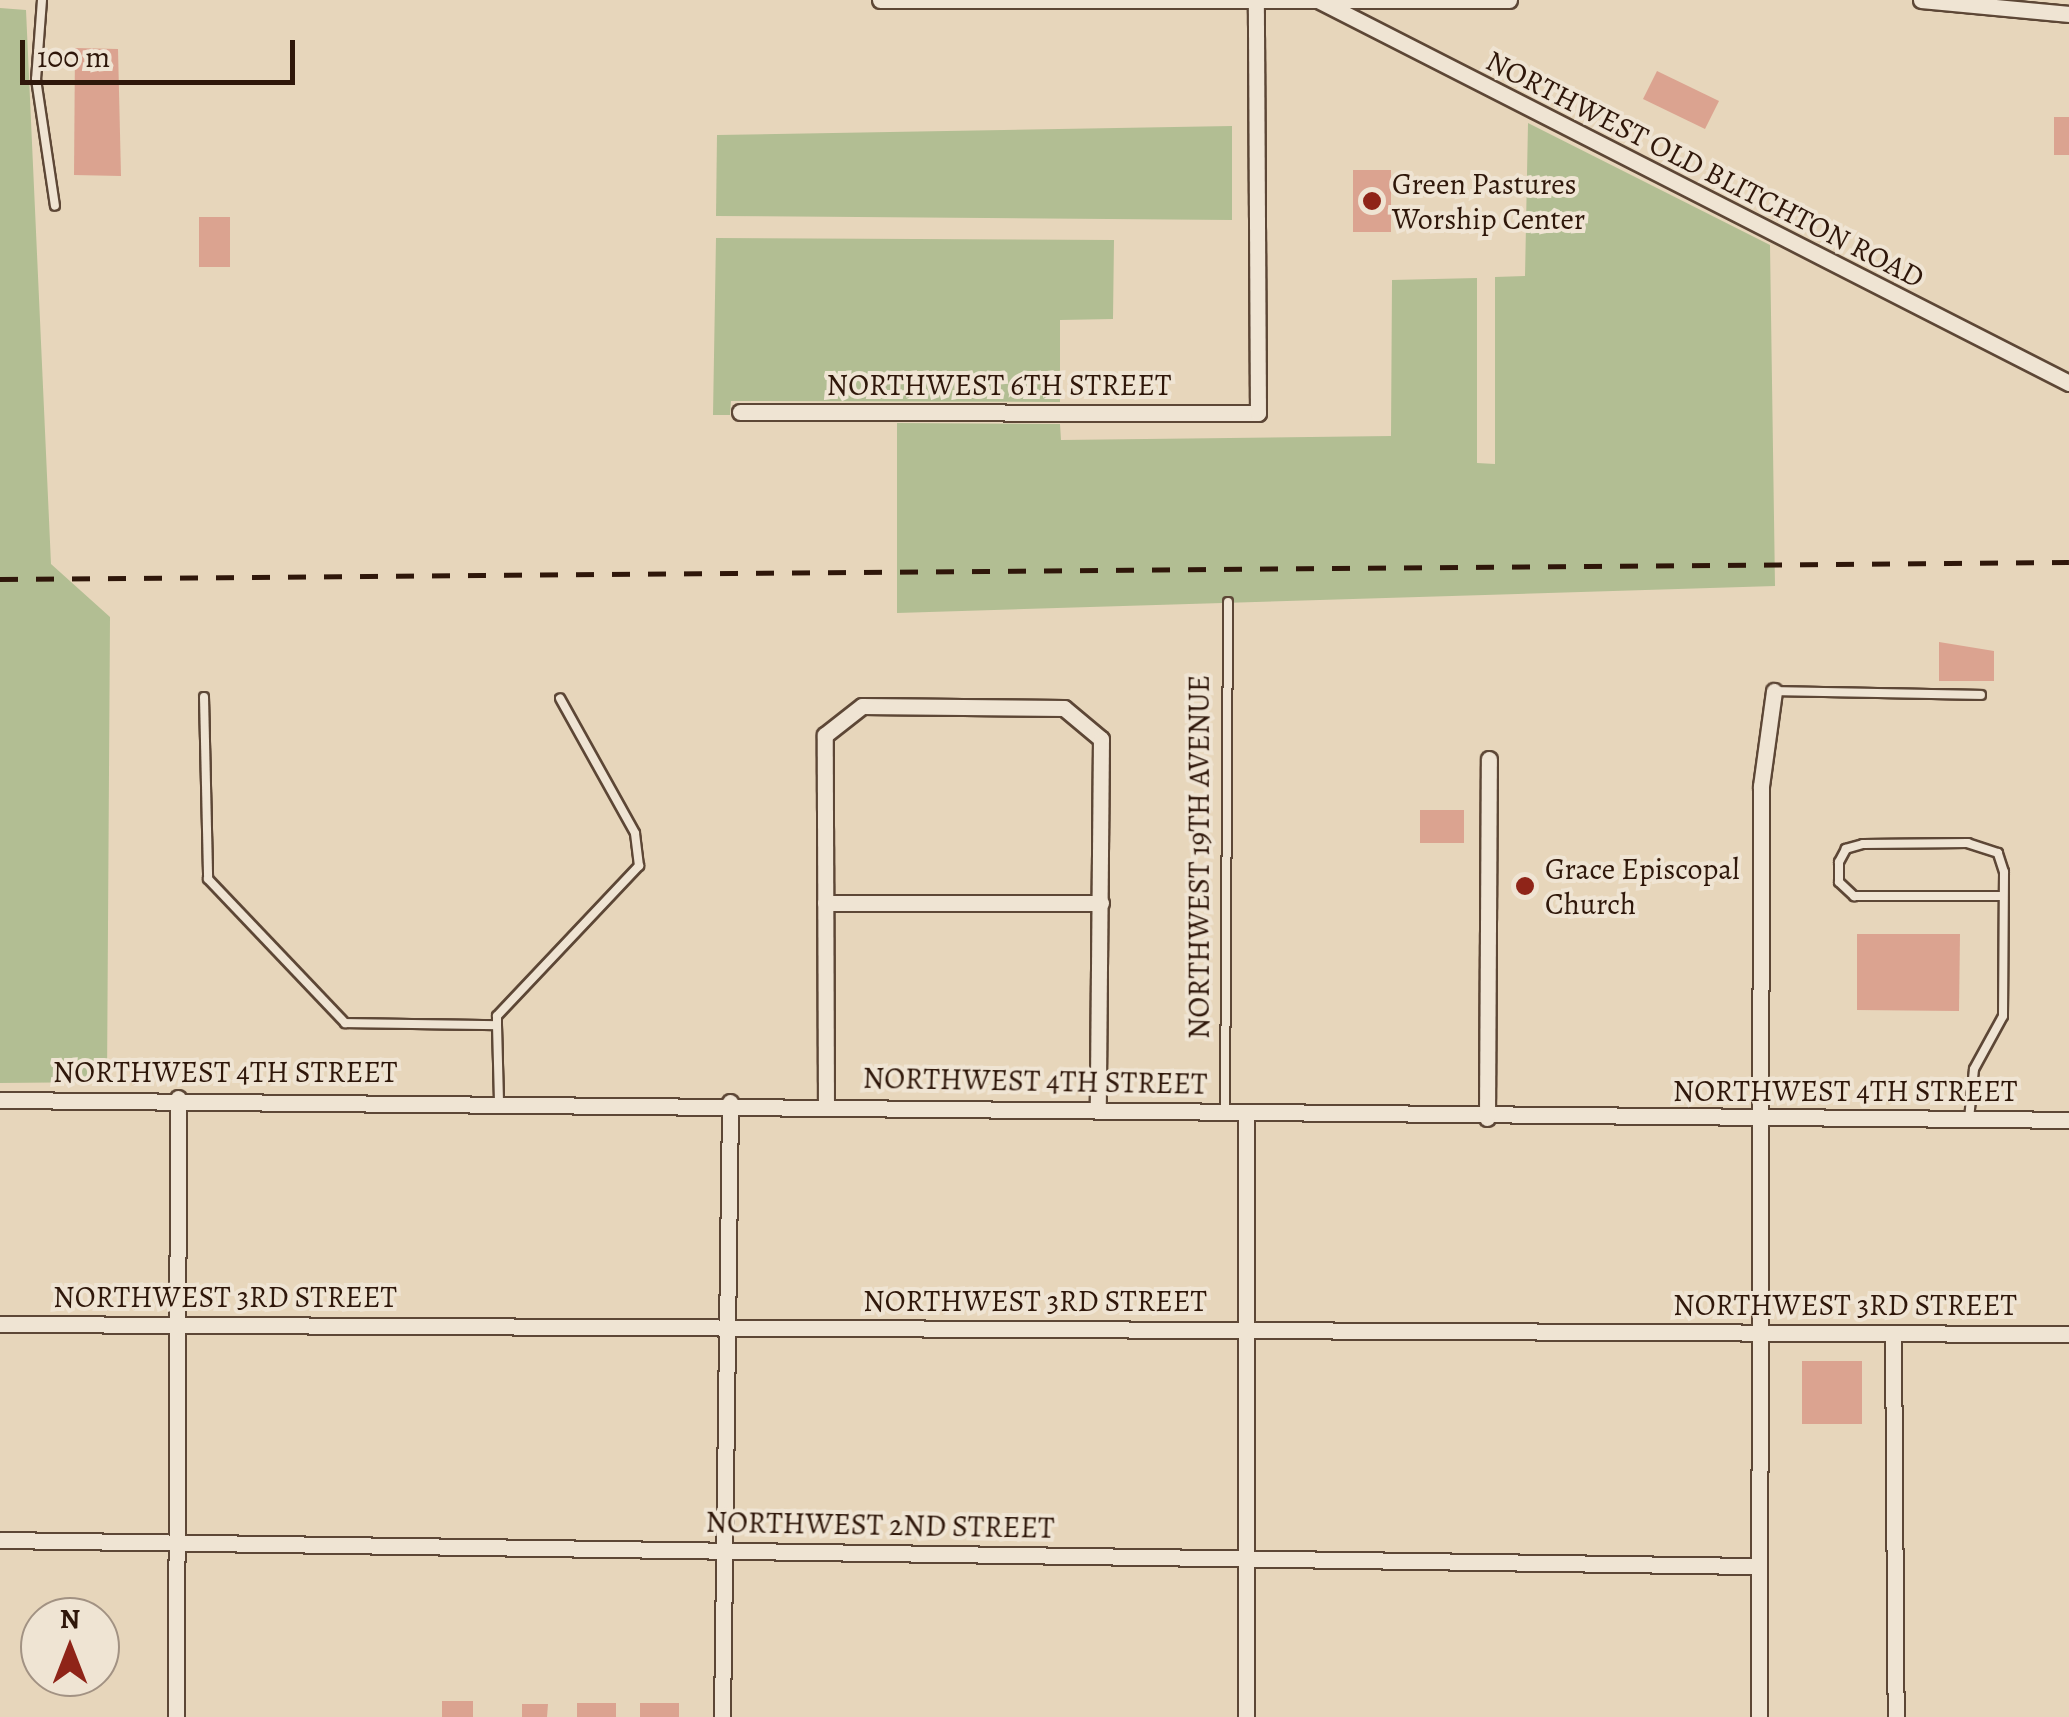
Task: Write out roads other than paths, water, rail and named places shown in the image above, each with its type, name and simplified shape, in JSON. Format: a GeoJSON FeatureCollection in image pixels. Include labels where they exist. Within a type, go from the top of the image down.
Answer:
{"type":"FeatureCollection","features":[{"type":"Feature","properties":{"kind":"street"},"geometry":{"type":"LineString","coordinates":[[880,0],[1509,0]]}},
{"type":"Feature","properties":{"kind":"street"},"geometry":{"type":"LineString","coordinates":[[1920,0],[2059,9]]}},
{"type":"Feature","properties":{"kind":"street","name":"NORTHWEST 6TH STREET"},"geometry":{"type":"LineString","coordinates":[[740,412],[1258,414],[1255,2]]}},
{"type":"Feature","properties":{"kind":"street","name":"NORTHWEST OLD BLITCHTON ROAD"},"geometry":{"type":"LineString","coordinates":[[1324,2],[2069,383]]}},
{"type":"Feature","properties":{"kind":"street"},"geometry":{"type":"LineString","coordinates":[[1759,1717],[1761,786],[1774,691]]}},
{"type":"Feature","properties":{"kind":"street"},"geometry":{"type":"LineString","coordinates":[[826,1104],[825,736],[842,717],[862,706],[1064,708],[1085,721],[1101,739],[1098,1110]]}},
{"type":"Feature","properties":{"kind":"street"},"geometry":{"type":"LineString","coordinates":[[1488,1118],[1489,759]]}},
{"type":"Feature","properties":{"kind":"street"},"geometry":{"type":"LineString","coordinates":[[824,902],[1101,904]]}},
{"type":"Feature","properties":{"kind":"street"},"geometry":{"type":"LineString","coordinates":[[176,1717],[178,1098]]}},
{"type":"Feature","properties":{"kind":"street","name":"NORTHWEST 4TH STREET"},"geometry":{"type":"LineString","coordinates":[[0,1100],[730,1102],[1488,1118],[2069,1120]]}},
{"type":"Feature","properties":{"kind":"street"},"geometry":{"type":"LineString","coordinates":[[722,1717],[730,1102]]}},
{"type":"Feature","properties":{"kind":"street"},"geometry":{"type":"LineString","coordinates":[[1246,1113],[1246,1717]]}},
{"type":"Feature","properties":{"kind":"street","name":"NORTHWEST 3RD STREET"},"geometry":{"type":"LineString","coordinates":[[0,1324],[2069,1334]]}},
{"type":"Feature","properties":{"kind":"street"},"geometry":{"type":"LineString","coordinates":[[1892,1333],[1896,1717]]}},
{"type":"Feature","properties":{"kind":"street","name":"NORTHWEST 2ND STREET"},"geometry":{"type":"LineString","coordinates":[[0,1540],[1759,1566]]}},
{"type":"Feature","properties":{"kind":"lane"},"geometry":{"type":"LineString","coordinates":[[42,0],[36,79],[54,206]]}},
{"type":"Feature","properties":{"kind":"lane","name":"NORTHWEST 19TH AVENUE"},"geometry":{"type":"LineString","coordinates":[[1225,1112],[1228,602]]}},
{"type":"Feature","properties":{"kind":"lane"},"geometry":{"type":"LineString","coordinates":[[1774,691],[1981,695]]}},
{"type":"Feature","properties":{"kind":"lane"},"geometry":{"type":"LineString","coordinates":[[204,696],[208,880],[346,1024],[497,1025]]}},
{"type":"Feature","properties":{"kind":"lane"},"geometry":{"type":"LineString","coordinates":[[499,1100],[497,1016],[639,866],[635,832],[560,698]]}},
{"type":"Feature","properties":{"kind":"lane"},"geometry":{"type":"LineString","coordinates":[[1969,1119],[1974,1070],[2004,1016],[2003,896],[1998,853],[1985,844],[1863,844],[1846,849],[1839,862],[1839,882],[1854,896],[2003,896]]}},
{"type":"Feature","properties":{"kind":"railway"},"geometry":{"type":"LineString","coordinates":[[0,579],[2069,562]]}},
{"type":"Feature","properties":{"kind":"place","name":"Green Pastures Worship Center"},"geometry":{"type":"Point","coordinates":[1372,201]}},
{"type":"Feature","properties":{"kind":"place","name":"Grace Episcopal Church"},"geometry":{"type":"Point","coordinates":[1525,886]}}]}
